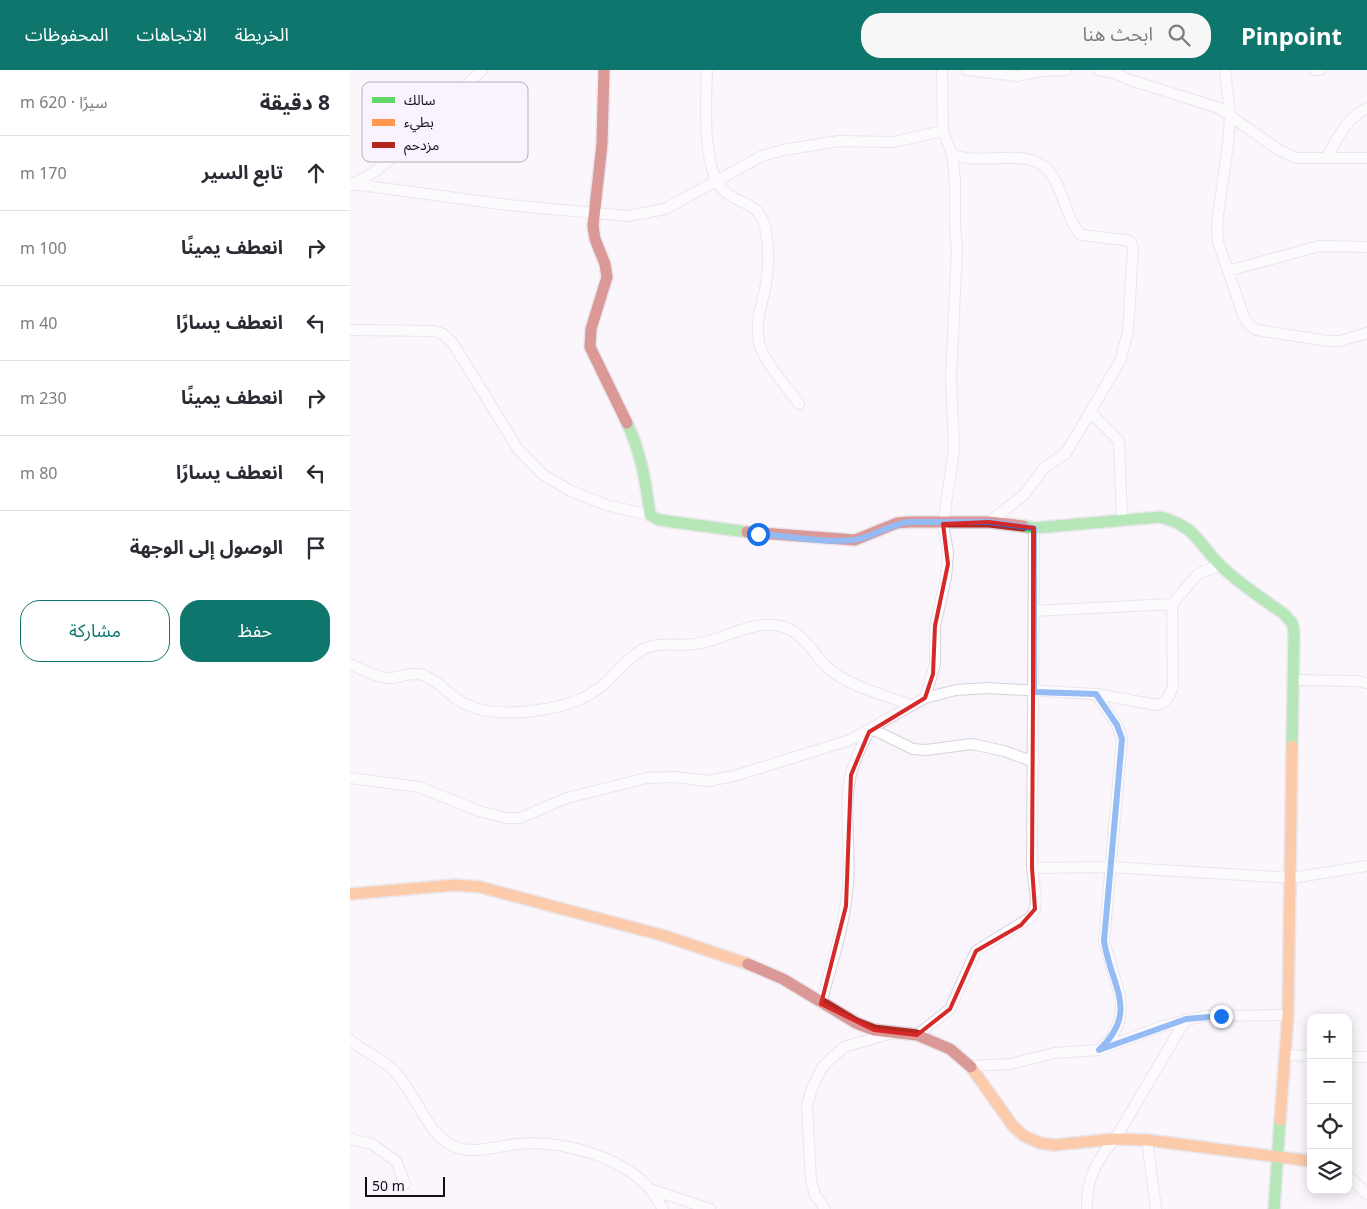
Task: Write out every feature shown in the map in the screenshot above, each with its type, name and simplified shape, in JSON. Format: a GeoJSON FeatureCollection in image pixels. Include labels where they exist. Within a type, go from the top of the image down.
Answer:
{"type":"FeatureCollection","features":[{"type":"Feature","properties":{"kind":"street"},"geometry":{"type":"LineString","coordinates":[[470,82],[482,70]]}},
{"type":"Feature","properties":{"kind":"street"},"geometry":{"type":"LineString","coordinates":[[604,70],[601,152],[593,235],[605,267],[606,277],[604,291],[589,337],[590,347],[637,445],[642,462],[650,515]]}},
{"type":"Feature","properties":{"kind":"street"},"geometry":{"type":"LineString","coordinates":[[707,70],[706,125],[716,181],[723,190],[749,203],[761,215],[766,227],[768,255],[766,282],[757,330],[762,350],[799,404]]}},
{"type":"Feature","properties":{"kind":"street"},"geometry":{"type":"LineString","coordinates":[[925,698],[935,664],[935,626],[946,578],[948,552],[943,524],[954,450],[951,377],[957,249],[952,154],[943,131],[942,70]]}},
{"type":"Feature","properties":{"kind":"street"},"geometry":{"type":"LineString","coordinates":[[967,70],[1017,76],[1042,70],[1066,70]]}},
{"type":"Feature","properties":{"kind":"street"},"geometry":{"type":"LineString","coordinates":[[1099,70],[1115,73],[1144,85],[1210,104],[1279,150],[1296,158],[1308,160],[1327,157],[1367,158]]}},
{"type":"Feature","properties":{"kind":"street"},"geometry":{"type":"LineString","coordinates":[[1225,70],[1230,116],[1226,172],[1217,223],[1218,242],[1244,317],[1250,326],[1257,330],[1328,341],[1340,341],[1367,332]]}},
{"type":"Feature","properties":{"kind":"street"},"geometry":{"type":"LineString","coordinates":[[1315,70],[1320,70]]}},
{"type":"Feature","properties":{"kind":"street"},"geometry":{"type":"LineString","coordinates":[[1327,157],[1344,126],[1354,114],[1367,108]]}},
{"type":"Feature","properties":{"kind":"street"},"geometry":{"type":"LineString","coordinates":[[351,185],[508,205],[628,216],[646,214],[680,202],[762,156],[803,145],[839,141],[893,142],[943,131]]}},
{"type":"Feature","properties":{"kind":"street"},"geometry":{"type":"LineString","coordinates":[[952,154],[973,160],[1015,158],[1038,162],[1049,171],[1081,235],[1131,242],[1133,248],[1126,347],[1066,453],[1044,468],[1024,495],[990,522]]}},
{"type":"Feature","properties":{"kind":"street"},"geometry":{"type":"LineString","coordinates":[[351,185],[367,177],[385,162]]}},
{"type":"Feature","properties":{"kind":"street"},"geometry":{"type":"LineString","coordinates":[[1228,271],[1319,246],[1367,246]]}},
{"type":"Feature","properties":{"kind":"street"},"geometry":{"type":"LineString","coordinates":[[350,330],[434,331],[443,334],[452,342],[480,385],[518,450],[542,474],[570,490],[606,505],[650,515],[659,520],[758,534],[839,540],[856,540],[898,523],[990,522],[1034,528],[1160,517],[1176,520],[1196,534],[1220,565],[1284,614],[1292,623],[1294,631],[1292,878],[1288,1015],[1274,1209]]}},
{"type":"Feature","properties":{"kind":"street"},"geometry":{"type":"LineString","coordinates":[[1090,412],[1119,441],[1122,519]]}},
{"type":"Feature","properties":{"kind":"street"},"geometry":{"type":"LineString","coordinates":[[917,1035],[950,1009],[976,951],[1031,917],[1035,909],[1036,897],[1032,868],[1034,528]]}},
{"type":"Feature","properties":{"kind":"street"},"geometry":{"type":"LineString","coordinates":[[350,778],[420,786],[479,811],[506,818],[520,818],[566,798],[647,778],[676,776],[708,781],[722,778],[850,740],[925,698],[972,688],[1096,694],[1156,705],[1164,703],[1169,698],[1173,687],[1172,604],[1198,574],[1220,565]]}},
{"type":"Feature","properties":{"kind":"street"},"geometry":{"type":"LineString","coordinates":[[1034,611],[1172,604]]}},
{"type":"Feature","properties":{"kind":"street"},"geometry":{"type":"LineString","coordinates":[[350,664],[382,677],[390,678],[409,673],[421,674],[430,678],[461,702],[482,709],[528,711],[558,707],[598,689],[638,652],[649,646],[694,644],[745,629],[780,626],[800,637],[829,669],[842,677],[910,705]]}},
{"type":"Feature","properties":{"kind":"street"},"geometry":{"type":"LineString","coordinates":[[1293,680],[1357,681],[1367,683]]}},
{"type":"Feature","properties":{"kind":"street"},"geometry":{"type":"LineString","coordinates":[[1096,694],[1117,725],[1122,739],[1104,941],[1120,996],[1121,1009],[1119,1022],[1112,1036],[1099,1050]]}},
{"type":"Feature","properties":{"kind":"street"},"geometry":{"type":"LineString","coordinates":[[870,730],[913,748],[926,750],[972,744],[1004,751],[1034,762]]}},
{"type":"Feature","properties":{"kind":"street"},"geometry":{"type":"LineString","coordinates":[[821,1004],[846,906],[849,863],[848,796],[851,775],[856,757],[870,730]]}},
{"type":"Feature","properties":{"kind":"street"},"geometry":{"type":"LineString","coordinates":[[1032,868],[1110,867],[1292,878],[1367,866]]}},
{"type":"Feature","properties":{"kind":"street"},"geometry":{"type":"LineString","coordinates":[[350,894],[455,885],[480,887],[539,901],[665,936],[751,965],[783,979],[821,1004],[856,1023],[874,1030],[917,1035],[950,1049],[970,1066],[1013,1126],[1024,1136],[1054,1145],[1115,1139],[1147,1140],[1307,1160]]}},
{"type":"Feature","properties":{"kind":"street"},"geometry":{"type":"LineString","coordinates":[[970,1066],[1010,1064],[1054,1053],[1099,1050],[1186,1019],[1204,1016],[1288,1015]]}},
{"type":"Feature","properties":{"kind":"street"},"geometry":{"type":"LineString","coordinates":[[1087,1209],[1087,1195],[1093,1170],[1100,1156],[1115,1139],[1186,1019]]}},
{"type":"Feature","properties":{"kind":"street"},"geometry":{"type":"LineString","coordinates":[[825,1209],[815,1195],[811,1180],[808,1106],[812,1088],[823,1066],[844,1047],[895,1032]]}},
{"type":"Feature","properties":{"kind":"street"},"geometry":{"type":"LineString","coordinates":[[350,1040],[396,1073],[437,1134],[450,1145],[473,1150],[518,1144],[559,1144],[585,1151],[612,1162],[636,1177],[650,1189],[663,1209]]}},
{"type":"Feature","properties":{"kind":"street"},"geometry":{"type":"LineString","coordinates":[[1285,1055],[1307,1056]]}},
{"type":"Feature","properties":{"kind":"street"},"geometry":{"type":"LineString","coordinates":[[1352,1057],[1367,1057]]}},
{"type":"Feature","properties":{"kind":"street"},"geometry":{"type":"LineString","coordinates":[[350,1140],[372,1144],[396,1161],[405,1184]]}},
{"type":"Feature","properties":{"kind":"street"},"geometry":{"type":"LineString","coordinates":[[1147,1140],[1156,1209]]}},
{"type":"Feature","properties":{"kind":"street"},"geometry":{"type":"LineString","coordinates":[[1352,1180],[1367,1194]]}},
{"type":"Feature","properties":{"kind":"street"},"geometry":{"type":"LineString","coordinates":[[650,1189],[710,1209]]}},
{"type":"Feature","properties":{"kind":"highlighted area"},"geometry":{"type":"Polygon","coordinates":[[[989,522],[1034,528],[1032,868],[1035,909],[1021,925],[976,951],[950,1009],[917,1035],[874,1030],[821,1004],[846,906],[851,775],[869,732],[925,698],[933,674],[935,626],[948,564],[943,524],[989,522]]]}},
{"type":"Feature","properties":{"kind":"traffic: fast"},"geometry":{"type":"LineString","coordinates":[[627,423],[636,445],[642,468],[650,515],[659,520],[747,532]]}},
{"type":"Feature","properties":{"kind":"traffic: fast"},"geometry":{"type":"LineString","coordinates":[[1023,526],[1034,528],[1160,517],[1173,521],[1190,531],[1229,574],[1284,614],[1292,623],[1294,631],[1292,746]]}},
{"type":"Feature","properties":{"kind":"traffic: fast"},"geometry":{"type":"LineString","coordinates":[[1274,1209],[1280,1120]]}},
{"type":"Feature","properties":{"kind":"traffic: slow"},"geometry":{"type":"LineString","coordinates":[[1280,1120],[1288,1015],[1292,746]]}},
{"type":"Feature","properties":{"kind":"traffic: slow"},"geometry":{"type":"LineString","coordinates":[[350,894],[455,885],[480,887],[665,936],[748,964]]}},
{"type":"Feature","properties":{"kind":"traffic: slow"},"geometry":{"type":"LineString","coordinates":[[971,1067],[1013,1126],[1024,1136],[1040,1143],[1054,1145],[1115,1139],[1147,1140],[1307,1160]]}},
{"type":"Feature","properties":{"kind":"traffic: jam"},"geometry":{"type":"LineString","coordinates":[[604,70],[602,144],[593,226],[595,239],[605,264],[607,277],[591,329],[590,347],[627,423]]}},
{"type":"Feature","properties":{"kind":"traffic: jam"},"geometry":{"type":"LineString","coordinates":[[747,532],[855,540],[897,523],[989,522],[1023,526]]}},
{"type":"Feature","properties":{"kind":"traffic: jam"},"geometry":{"type":"LineString","coordinates":[[748,964],[783,979],[856,1023],[874,1030],[917,1035],[950,1049],[971,1067]]}},
{"type":"Feature","properties":{"kind":"route"},"geometry":{"type":"LineString","coordinates":[[758,534],[856,540],[898,523],[909,522],[943,524],[990,522],[1034,528],[1034,692],[1096,694],[1117,725],[1122,739],[1104,928],[1107,956],[1120,996],[1121,1009],[1119,1022],[1112,1036],[1099,1050],[1186,1019],[1221,1016]]}}]}
